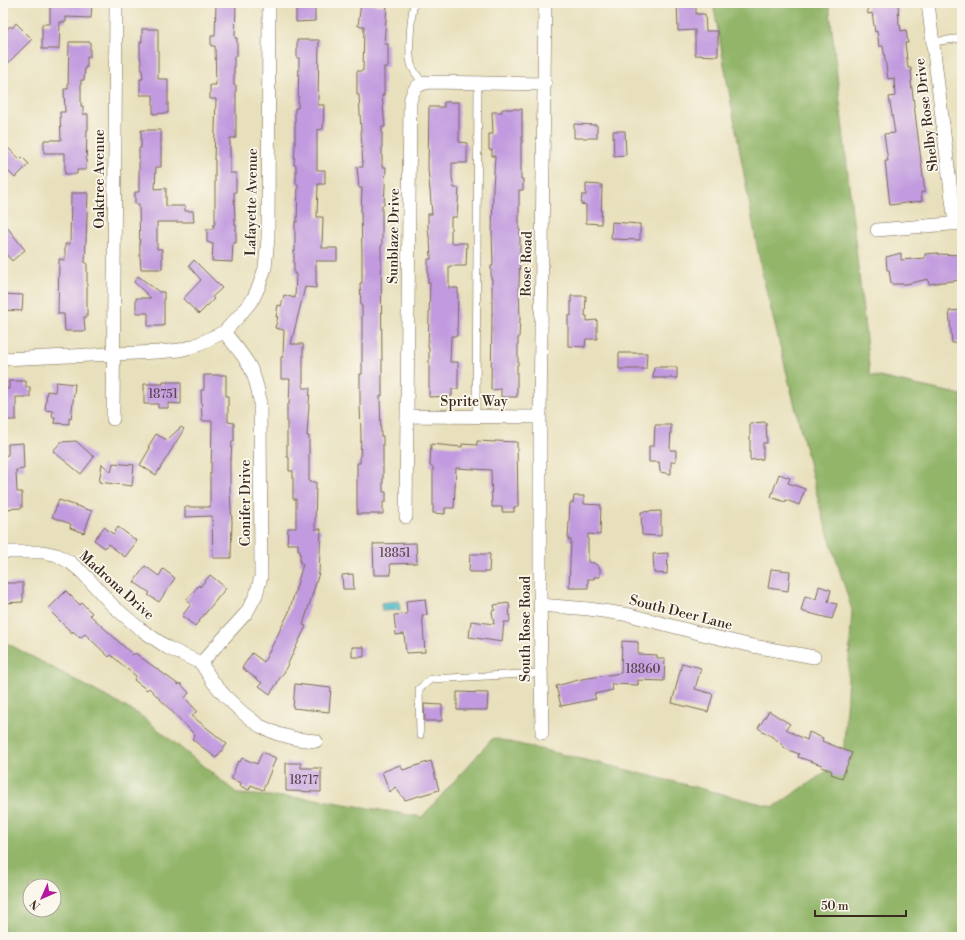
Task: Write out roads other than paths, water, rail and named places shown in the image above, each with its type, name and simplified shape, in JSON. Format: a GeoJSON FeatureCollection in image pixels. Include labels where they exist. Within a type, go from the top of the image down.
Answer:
{"type":"FeatureCollection","features":[{"type":"Feature","properties":{"kind":"street","name":"Oaktree Avenue"},"geometry":{"type":"LineString","coordinates":[[113,419],[116,3]]}},
{"type":"Feature","properties":{"kind":"street","name":"Lafayette Avenue"},"geometry":{"type":"LineString","coordinates":[[3,359],[113,355],[180,350],[194,346],[224,332],[253,299],[265,268],[268,238],[269,3]]}},
{"type":"Feature","properties":{"kind":"street","name":"Rose Road"},"geometry":{"type":"LineString","coordinates":[[540,525],[545,3]]}},
{"type":"Feature","properties":{"kind":"street","name":"Shelby Rose Drive"},"geometry":{"type":"LineString","coordinates":[[928,3],[958,223]]}},
{"type":"Feature","properties":{"kind":"street"},"geometry":{"type":"LineString","coordinates":[[423,83],[478,82],[545,84]]}},
{"type":"Feature","properties":{"kind":"street","name":"Sunblaze Drive"},"geometry":{"type":"LineString","coordinates":[[406,517],[410,102],[416,87],[423,83]]}},
{"type":"Feature","properties":{"kind":"street"},"geometry":{"type":"LineString","coordinates":[[877,230],[958,223]]}},
{"type":"Feature","properties":{"kind":"street","name":"Conifer Drive"},"geometry":{"type":"LineString","coordinates":[[201,663],[247,612],[256,595],[261,578],[260,400],[256,382],[250,367],[241,352],[224,332]]}},
{"type":"Feature","properties":{"kind":"street","name":"Sprite Way"},"geometry":{"type":"LineString","coordinates":[[407,416],[540,417]]}},
{"type":"Feature","properties":{"kind":"street","name":"South Rose Road"},"geometry":{"type":"LineString","coordinates":[[540,525],[542,733]]}},
{"type":"Feature","properties":{"kind":"street","name":"Madrona Drive"},"geometry":{"type":"LineString","coordinates":[[3,552],[44,552],[57,555],[82,572],[113,606],[139,628],[168,648],[201,663]]}},
{"type":"Feature","properties":{"kind":"street","name":"South Deer Lane"},"geometry":{"type":"LineString","coordinates":[[540,605],[589,609],[630,615],[740,643],[814,657]]}},
{"type":"Feature","properties":{"kind":"street"},"geometry":{"type":"LineString","coordinates":[[201,663],[213,682],[225,696],[260,726],[278,734],[297,739],[316,741]]}},
{"type":"Feature","properties":{"kind":"lane"},"geometry":{"type":"LineString","coordinates":[[414,3],[412,10],[410,47],[411,64],[413,70],[423,83]]}},
{"type":"Feature","properties":{"kind":"lane"},"geometry":{"type":"LineString","coordinates":[[933,42],[962,38]]}},
{"type":"Feature","properties":{"kind":"lane"},"geometry":{"type":"LineString","coordinates":[[476,417],[478,82]]}},
{"type":"Feature","properties":{"kind":"lane"},"geometry":{"type":"LineString","coordinates":[[420,735],[419,688],[431,678],[541,673]]}},
{"type":"Feature","properties":{"kind":"water"},"geometry":{"type":"Polygon","coordinates":[[[399,601],[400,610],[382,611],[381,603],[399,601]]]}}]}
